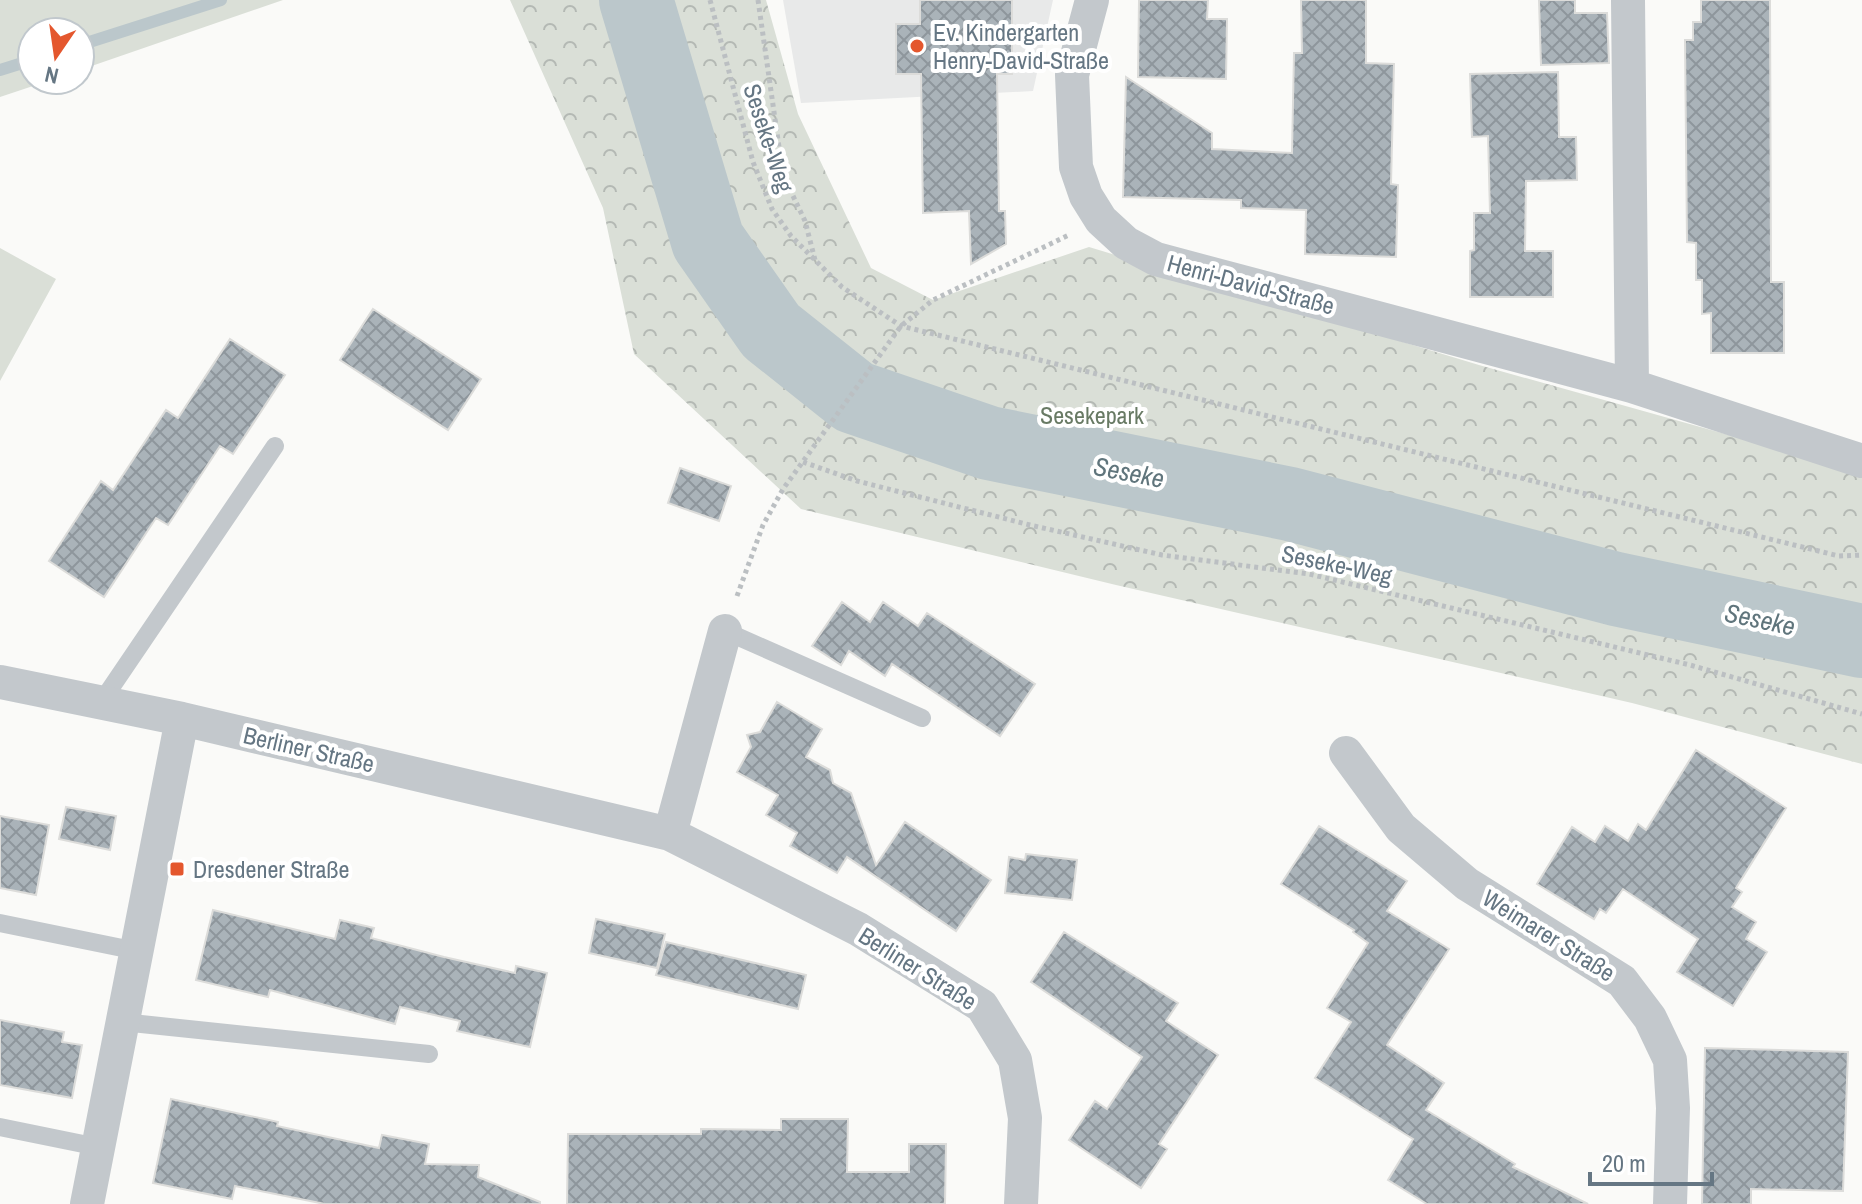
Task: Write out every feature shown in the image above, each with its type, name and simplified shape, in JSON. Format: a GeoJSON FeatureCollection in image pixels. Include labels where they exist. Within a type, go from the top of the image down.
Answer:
{"type":"FeatureCollection","features":[{"type":"Feature","properties":{"kind":"street","name":"Henri-David-Straße"},"geometry":{"type":"LineString","coordinates":[[1092,0],[1072,75],[1076,167],[1086,196],[1101,220],[1126,243],[1156,259],[1632,386],[1862,461]]}},
{"type":"Feature","properties":{"kind":"street"},"geometry":{"type":"LineString","coordinates":[[1628,0],[1632,386]]}},
{"type":"Feature","properties":{"kind":"street"},"geometry":{"type":"LineString","coordinates":[[670,834],[725,631]]}},
{"type":"Feature","properties":{"kind":"street","name":"Berliner Straße"},"geometry":{"type":"LineString","coordinates":[[0,682],[182,719],[670,834],[858,929],[982,1006],[1015,1060],[1025,1118],[1021,1204]]}},
{"type":"Feature","properties":{"kind":"street"},"geometry":{"type":"LineString","coordinates":[[87,1204],[182,719]]}},
{"type":"Feature","properties":{"kind":"street","name":"Weimarer Straße"},"geometry":{"type":"LineString","coordinates":[[1346,753],[1401,828],[1467,884],[1622,981],[1650,1018],[1670,1060],[1673,1108],[1670,1204]]}},
{"type":"Feature","properties":{"kind":"lane"},"geometry":{"type":"LineString","coordinates":[[102,701],[275,446]]}},
{"type":"Feature","properties":{"kind":"lane"},"geometry":{"type":"LineString","coordinates":[[725,631],[922,718]]}},
{"type":"Feature","properties":{"kind":"lane"},"geometry":{"type":"LineString","coordinates":[[0,923],[137,951]]}},
{"type":"Feature","properties":{"kind":"lane"},"geometry":{"type":"LineString","coordinates":[[122,1022],[429,1054]]}},
{"type":"Feature","properties":{"kind":"lane"},"geometry":{"type":"LineString","coordinates":[[0,1127],[98,1147]]}},
{"type":"Feature","properties":{"kind":"path","name":"Seseke-Weg"},"geometry":{"type":"LineString","coordinates":[[710,0],[753,162],[772,209],[791,236],[842,287],[901,326],[1839,556],[1862,555]]}},
{"type":"Feature","properties":{"kind":"path"},"geometry":{"type":"LineString","coordinates":[[758,0],[783,175],[805,221],[815,260]]}},
{"type":"Feature","properties":{"kind":"path"},"geometry":{"type":"LineString","coordinates":[[725,631],[763,525],[813,447],[901,326],[933,300],[1101,220]]}},
{"type":"Feature","properties":{"kind":"path","name":"Seseke-Weg"},"geometry":{"type":"LineString","coordinates":[[803,462],[857,481],[1030,525],[1162,555],[1309,574],[1690,665],[1862,714]]}},
{"type":"Feature","properties":{"kind":"shaded area","name":"Ev. Kindergarten Henry-David-Straße"},"geometry":{"type":"Polygon","coordinates":[[[783,0],[1053,0],[1033,91],[801,103],[783,0]]]}},
{"type":"Feature","properties":{"kind":"green space"},"geometry":{"type":"Polygon","coordinates":[[[0,0],[283,0],[96,64],[96,16],[16,16],[16,92],[0,97],[0,0]]]}},
{"type":"Feature","properties":{"kind":"green space","name":"Sesekepark"},"geometry":{"type":"Polygon","coordinates":[[[510,0],[766,0],[798,114],[871,268],[933,300],[1089,247],[1479,365],[1736,437],[1862,477],[1862,764],[1632,703],[801,509],[634,354],[603,208],[510,0]]]}},
{"type":"Feature","properties":{"kind":"green space"},"geometry":{"type":"Polygon","coordinates":[[[0,248],[56,279],[0,381],[0,248]]]}},
{"type":"Feature","properties":{"kind":"building"},"geometry":{"type":"Polygon","coordinates":[[[920,0],[1012,0],[1012,74],[997,74],[999,211],[1005,211],[1006,244],[971,264],[969,211],[923,213],[921,74],[896,74],[896,24],[920,24],[920,0]]]}},
{"type":"Feature","properties":{"kind":"building"},"geometry":{"type":"Polygon","coordinates":[[[1139,0],[1208,0],[1207,19],[1227,19],[1226,79],[1138,77],[1139,0]]]}},
{"type":"Feature","properties":{"kind":"building"},"geometry":{"type":"Polygon","coordinates":[[[1301,0],[1366,0],[1366,63],[1394,64],[1391,184],[1398,185],[1396,257],[1305,254],[1306,210],[1241,208],[1241,200],[1123,197],[1126,77],[1212,133],[1212,149],[1292,153],[1294,53],[1302,53],[1301,0]]]}},
{"type":"Feature","properties":{"kind":"building"},"geometry":{"type":"Polygon","coordinates":[[[1539,0],[1575,0],[1575,13],[1607,13],[1609,63],[1541,65],[1539,0]]]}},
{"type":"Feature","properties":{"kind":"building"},"geometry":{"type":"Polygon","coordinates":[[[1701,0],[1770,0],[1771,282],[1784,282],[1784,353],[1711,353],[1711,313],[1702,314],[1702,280],[1696,280],[1696,243],[1687,242],[1685,40],[1693,40],[1693,22],[1701,22],[1701,0]]]}},
{"type":"Feature","properties":{"kind":"building"},"geometry":{"type":"Polygon","coordinates":[[[1558,72],[1559,137],[1576,137],[1577,180],[1526,181],[1525,251],[1553,251],[1553,297],[1470,297],[1474,213],[1490,213],[1488,136],[1472,137],[1470,74],[1558,72]]]}},
{"type":"Feature","properties":{"kind":"building"},"geometry":{"type":"Polygon","coordinates":[[[373,309],[481,379],[448,430],[340,360],[373,309]]]}},
{"type":"Feature","properties":{"kind":"building"},"geometry":{"type":"Polygon","coordinates":[[[230,339],[285,375],[233,454],[220,446],[168,525],[156,518],[104,597],[49,561],[101,481],[113,490],[166,410],[178,418],[230,339]]]}},
{"type":"Feature","properties":{"kind":"building"},"geometry":{"type":"Polygon","coordinates":[[[680,468],[731,486],[719,521],[668,503],[680,468]]]}},
{"type":"Feature","properties":{"kind":"building"},"geometry":{"type":"Polygon","coordinates":[[[842,602],[870,622],[883,602],[918,626],[927,613],[1035,684],[1000,736],[892,664],[885,676],[849,651],[841,665],[812,646],[842,602]]]}},
{"type":"Feature","properties":{"kind":"building"},"geometry":{"type":"Polygon","coordinates":[[[777,702],[822,729],[806,757],[830,770],[833,783],[851,793],[876,865],[905,822],[991,880],[956,931],[847,857],[837,873],[790,846],[797,833],[766,815],[778,795],[737,772],[751,747],[747,735],[760,732],[777,702]]]}},
{"type":"Feature","properties":{"kind":"building"},"geometry":{"type":"Polygon","coordinates":[[[1696,750],[1786,808],[1736,888],[1742,892],[1732,907],[1756,922],[1746,939],[1767,952],[1733,1006],[1677,972],[1698,939],[1623,889],[1606,913],[1600,909],[1594,919],[1537,884],[1572,827],[1595,842],[1605,826],[1628,841],[1638,824],[1646,830],[1696,750]]]}},
{"type":"Feature","properties":{"kind":"building"},"geometry":{"type":"Polygon","coordinates":[[[66,807],[116,816],[110,850],[59,839],[66,807]]]}},
{"type":"Feature","properties":{"kind":"building"},"geometry":{"type":"Polygon","coordinates":[[[0,816],[49,825],[36,895],[0,888],[0,816]]]}},
{"type":"Feature","properties":{"kind":"building"},"geometry":{"type":"Polygon","coordinates":[[[1319,826],[1407,881],[1387,911],[1449,949],[1387,1045],[1444,1083],[1426,1110],[1515,1164],[1513,1167],[1588,1204],[1427,1204],[1388,1180],[1413,1139],[1315,1078],[1351,1022],[1327,1008],[1368,943],[1354,930],[1281,884],[1319,826]]]}},
{"type":"Feature","properties":{"kind":"building"},"geometry":{"type":"Polygon","coordinates":[[[1026,854],[1077,860],[1072,900],[1005,893],[1009,857],[1025,860],[1026,854]]]}},
{"type":"Feature","properties":{"kind":"building"},"geometry":{"type":"Polygon","coordinates":[[[213,910],[335,939],[340,920],[374,928],[371,938],[444,957],[515,973],[516,966],[547,973],[530,1047],[457,1031],[460,1021],[400,1007],[395,1024],[270,990],[268,997],[196,980],[213,910]]]}},
{"type":"Feature","properties":{"kind":"building"},"geometry":{"type":"Polygon","coordinates":[[[596,919],[665,934],[657,968],[589,953],[596,919]]]}},
{"type":"Feature","properties":{"kind":"building"},"geometry":{"type":"Polygon","coordinates":[[[1064,932],[1178,1003],[1166,1021],[1218,1055],[1159,1144],[1167,1149],[1141,1188],[1069,1140],[1095,1101],[1107,1109],[1142,1057],[1031,982],[1064,932]]]}},
{"type":"Feature","properties":{"kind":"building"},"geometry":{"type":"Polygon","coordinates":[[[666,942],[806,975],[798,1009],[656,975],[666,942]]]}},
{"type":"Feature","properties":{"kind":"building"},"geometry":{"type":"Polygon","coordinates":[[[0,1020],[64,1032],[62,1042],[82,1045],[72,1098],[0,1085],[0,1020]]]}},
{"type":"Feature","properties":{"kind":"building"},"geometry":{"type":"Polygon","coordinates":[[[1705,1048],[1848,1052],[1843,1191],[1751,1189],[1751,1204],[1702,1204],[1705,1048]]]}},
{"type":"Feature","properties":{"kind":"building"},"geometry":{"type":"Polygon","coordinates":[[[171,1099],[379,1148],[382,1135],[429,1144],[425,1164],[479,1165],[478,1177],[540,1204],[325,1204],[235,1186],[232,1199],[153,1183],[171,1099]]]}},
{"type":"Feature","properties":{"kind":"building"},"geometry":{"type":"Polygon","coordinates":[[[781,1119],[848,1119],[847,1172],[909,1172],[909,1144],[946,1144],[945,1204],[567,1204],[568,1134],[701,1134],[701,1129],[781,1130],[781,1119]]]}},
{"type":"Feature","properties":{"kind":"waterway"},"geometry":{"type":"LineString","coordinates":[[96,40],[221,0]]}},
{"type":"Feature","properties":{"kind":"waterway","name":"Seseke"},"geometry":{"type":"LineString","coordinates":[[636,0],[708,241],[771,331],[854,397],[989,443],[1290,504],[1616,589],[1862,641]]}},
{"type":"Feature","properties":{"kind":"waterway"},"geometry":{"type":"LineString","coordinates":[[0,70],[16,65]]}},
{"type":"Feature","properties":{"kind":"place","name":"Ev. Kindergarten Henry-David-Straße"},"geometry":{"type":"Point","coordinates":[917,46]}},
{"type":"Feature","properties":{"kind":"place","name":"Dresdener Straße"},"geometry":{"type":"Point","coordinates":[177,869]}}]}
